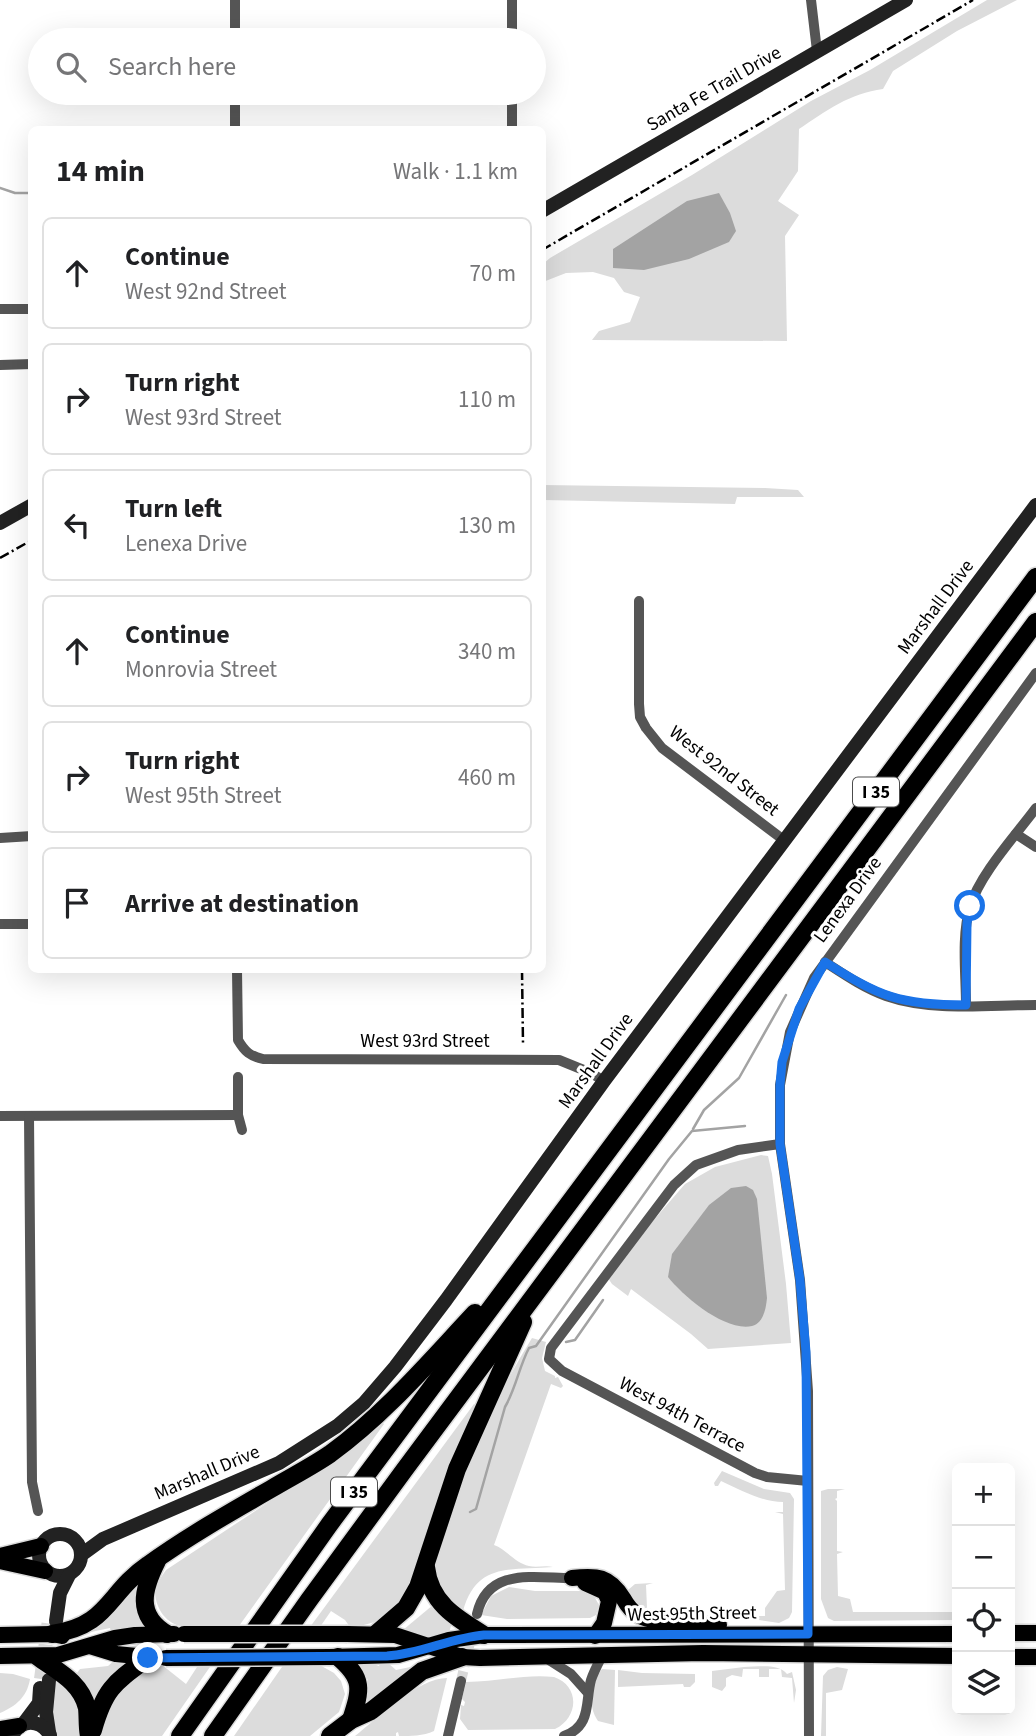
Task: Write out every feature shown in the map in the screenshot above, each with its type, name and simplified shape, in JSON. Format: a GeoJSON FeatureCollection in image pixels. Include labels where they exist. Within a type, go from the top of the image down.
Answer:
{"type":"FeatureCollection","features":[{"type":"Feature","properties":{"kind":"highway","name":"I 35"},"geometry":{"type":"LineString","coordinates":[[180,1736],[329,1525],[1036,577]]}},
{"type":"Feature","properties":{"kind":"highway","name":"I 35"},"geometry":{"type":"LineString","coordinates":[[213,1736],[316,1589],[1036,622]]}},
{"type":"Feature","properties":{"kind":"highway"},"geometry":{"type":"LineString","coordinates":[[52,1625],[69,1631],[86,1625],[109,1604],[130,1577],[310,1467],[358,1432],[410,1383],[533,1252]]}},
{"type":"Feature","properties":{"kind":"highway"},"geometry":{"type":"LineString","coordinates":[[377,1633],[399,1615],[411,1600],[426,1564],[457,1469],[534,1297]]}},
{"type":"Feature","properties":{"kind":"highway"},"geometry":{"type":"LineString","coordinates":[[158,1558],[146,1583],[144,1602],[151,1620],[159,1629],[176,1634]]}},
{"type":"Feature","properties":{"kind":"highway"},"geometry":{"type":"LineString","coordinates":[[426,1564],[430,1587],[445,1609],[484,1635]]}},
{"type":"Feature","properties":{"kind":"highway"},"geometry":{"type":"LineString","coordinates":[[37,1657],[69,1679],[81,1692],[87,1710],[89,1736]]}},
{"type":"Feature","properties":{"kind":"highway"},"geometry":{"type":"LineString","coordinates":[[334,1657],[352,1669],[358,1681],[358,1699],[351,1720]]}},
{"type":"Feature","properties":{"kind":"highway"},"geometry":{"type":"LineString","coordinates":[[330,1736],[351,1720],[371,1711],[422,1671],[462,1657]]}},
{"type":"Feature","properties":{"kind":"highway"},"geometry":{"type":"LineString","coordinates":[[89,1736],[107,1693],[123,1677],[157,1658]]}},
{"type":"Feature","properties":{"kind":"main road"},"geometry":{"type":"LineString","coordinates":[[0,1558],[41,1546]]}},
{"type":"Feature","properties":{"kind":"main road"},"geometry":{"type":"LineString","coordinates":[[0,1558],[48,1573]]}},
{"type":"Feature","properties":{"kind":"main road"},"geometry":{"type":"LineString","coordinates":[[572,1578],[599,1577],[606,1580],[613,1584],[636,1614],[653,1620],[702,1625],[743,1625],[762,1634]]}},
{"type":"Feature","properties":{"kind":"main road"},"geometry":{"type":"LineString","coordinates":[[572,1578],[598,1587],[605,1592],[609,1601],[604,1623],[595,1636]]}},
{"type":"Feature","properties":{"kind":"main road","name":"West 95th Street"},"geometry":{"type":"LineString","coordinates":[[0,1634],[52,1625],[90,1646],[116,1654],[157,1658],[398,1655],[463,1637],[484,1635],[952,1634]]}},
{"type":"Feature","properties":{"kind":"main road","name":"West 95th Street"},"geometry":{"type":"LineString","coordinates":[[0,1656],[58,1655],[124,1636],[377,1633],[395,1635],[462,1657],[603,1654],[952,1657]]}},
{"type":"Feature","properties":{"kind":"main road"},"geometry":{"type":"LineString","coordinates":[[1015,1633],[1036,1633]]}},
{"type":"Feature","properties":{"kind":"main road"},"geometry":{"type":"LineString","coordinates":[[1015,1657],[1036,1657]]}},
{"type":"Feature","properties":{"kind":"main road"},"geometry":{"type":"LineString","coordinates":[[0,1729],[18,1728]]}},
{"type":"Feature","properties":{"kind":"street"},"geometry":{"type":"LineString","coordinates":[[235,0],[235,28]]}},
{"type":"Feature","properties":{"kind":"street"},"geometry":{"type":"LineString","coordinates":[[512,0],[512,28]]}},
{"type":"Feature","properties":{"kind":"street"},"geometry":{"type":"LineString","coordinates":[[811,0],[817,51]]}},
{"type":"Feature","properties":{"kind":"street","name":"Santa Fe Trail Drive"},"geometry":{"type":"LineString","coordinates":[[546,209],[906,0]]}},
{"type":"Feature","properties":{"kind":"street"},"geometry":{"type":"LineString","coordinates":[[235,105],[235,126]]}},
{"type":"Feature","properties":{"kind":"street"},"geometry":{"type":"LineString","coordinates":[[512,105],[512,126]]}},
{"type":"Feature","properties":{"kind":"street"},"geometry":{"type":"LineString","coordinates":[[0,309],[28,309]]}},
{"type":"Feature","properties":{"kind":"street"},"geometry":{"type":"LineString","coordinates":[[0,365],[28,365]]}},
{"type":"Feature","properties":{"kind":"street","name":"Marshall Drive"},"geometry":{"type":"LineString","coordinates":[[81,1555],[103,1539],[279,1463],[328,1433],[363,1403],[395,1367],[438,1310],[604,1081],[1036,505]]}},
{"type":"Feature","properties":{"kind":"street"},"geometry":{"type":"LineString","coordinates":[[0,523],[28,507]]}},
{"type":"Feature","properties":{"kind":"street","name":"West 92nd Street"},"geometry":{"type":"LineString","coordinates":[[639,601],[639,704],[640,717],[646,728],[662,748],[785,841]]}},
{"type":"Feature","properties":{"kind":"street","name":"Lenexa Drive"},"geometry":{"type":"LineString","coordinates":[[809,1736],[808,1391],[792,1216],[780,1144],[782,1062],[799,1009],[825,962],[1036,673]]}},
{"type":"Feature","properties":{"kind":"street"},"geometry":{"type":"LineString","coordinates":[[966,1005],[967,923],[970,906],[983,879],[1036,808]]}},
{"type":"Feature","properties":{"kind":"street"},"geometry":{"type":"LineString","coordinates":[[1016,834],[1036,847]]}},
{"type":"Feature","properties":{"kind":"street"},"geometry":{"type":"LineString","coordinates":[[0,838],[28,836]]}},
{"type":"Feature","properties":{"kind":"street"},"geometry":{"type":"LineString","coordinates":[[0,924],[28,924]]}},
{"type":"Feature","properties":{"kind":"street"},"geometry":{"type":"LineString","coordinates":[[825,962],[864,987],[887,997],[912,1003],[1036,1005]]}},
{"type":"Feature","properties":{"kind":"street","name":"West 93rd Street"},"geometry":{"type":"LineString","coordinates":[[237,973],[238,1040],[244,1051],[252,1057],[559,1060],[604,1081]]}},
{"type":"Feature","properties":{"kind":"street"},"geometry":{"type":"LineString","coordinates":[[238,1077],[238,1115],[243,1130]]}},
{"type":"Feature","properties":{"kind":"street"},"geometry":{"type":"LineString","coordinates":[[0,1116],[238,1115]]}},
{"type":"Feature","properties":{"kind":"street"},"geometry":{"type":"LineString","coordinates":[[29,1116],[32,1482],[38,1511]]}},
{"type":"Feature","properties":{"kind":"street","name":"West 94th Terrace"},"geometry":{"type":"LineString","coordinates":[[780,1144],[738,1150],[696,1165],[674,1185],[551,1348],[549,1359],[562,1371],[755,1473],[767,1477],[808,1481]]}},
{"type":"Feature","properties":{"kind":"street"},"geometry":{"type":"LineString","coordinates":[[65,1535],[76,1542],[81,1555],[78,1567],[69,1575],[60,1593],[52,1625],[48,1573],[39,1559],[41,1546],[51,1536],[65,1535]]}},
{"type":"Feature","properties":{"kind":"street","name":"Marshall Drive"},"geometry":{"type":"LineString","coordinates":[[71,1538],[103,1539]]}},
{"type":"Feature","properties":{"kind":"street"},"geometry":{"type":"LineString","coordinates":[[48,1573],[56,1576],[69,1575]]}},
{"type":"Feature","properties":{"kind":"street"},"geometry":{"type":"LineString","coordinates":[[477,1614],[480,1601],[499,1581],[515,1578],[572,1578]]}},
{"type":"Feature","properties":{"kind":"street"},"geometry":{"type":"LineString","coordinates":[[564,1736],[579,1728],[584,1721],[592,1677],[603,1654]]}},
{"type":"Feature","properties":{"kind":"street"},"geometry":{"type":"LineString","coordinates":[[544,1656],[571,1674],[588,1693]]}},
{"type":"Feature","properties":{"kind":"street"},"geometry":{"type":"LineString","coordinates":[[18,1728],[39,1703],[45,1679],[50,1734]]}},
{"type":"Feature","properties":{"kind":"street"},"geometry":{"type":"LineString","coordinates":[[448,1736],[461,1681]]}},
{"type":"Feature","properties":{"kind":"street"},"geometry":{"type":"LineString","coordinates":[[18,1728],[38,1723],[50,1734]]}},
{"type":"Feature","properties":{"kind":"shaded area"},"geometry":{"type":"Polygon","coordinates":[[[987,0],[1017,0],[957,31],[893,71],[883,89],[849,99],[799,129],[798,171],[778,201],[799,215],[785,236],[787,341],[592,340],[599,331],[630,322],[640,297],[624,292],[614,278],[593,272],[566,273],[546,281],[546,261],[811,101],[870,70],[987,0]]]}},
{"type":"Feature","properties":{"kind":"shaded area"},"geometry":{"type":"Polygon","coordinates":[[[719,193],[736,231],[729,242],[689,259],[644,270],[613,268],[613,249],[687,201],[719,193]]]}},
{"type":"Feature","properties":{"kind":"shaded area"},"geometry":{"type":"Polygon","coordinates":[[[546,485],[765,488],[798,490],[804,497],[737,497],[735,504],[546,500],[546,485]]]}},
{"type":"Feature","properties":{"kind":"shaded area"},"geometry":{"type":"Polygon","coordinates":[[[761,1155],[768,1156],[772,1174],[791,1343],[708,1349],[631,1289],[628,1296],[608,1278],[626,1252],[685,1184],[715,1167],[761,1155]]]}},
{"type":"Feature","properties":{"kind":"shaded area"},"geometry":{"type":"Polygon","coordinates":[[[746,1186],[753,1190],[757,1199],[767,1298],[764,1314],[759,1322],[752,1326],[730,1324],[706,1311],[668,1277],[672,1254],[709,1205],[731,1188],[746,1186]]]}},
{"type":"Feature","properties":{"kind":"shaded area"},"geometry":{"type":"Polygon","coordinates":[[[532,1338],[546,1342],[542,1358],[545,1371],[555,1378],[558,1377],[563,1386],[561,1388],[551,1384],[494,1545],[532,1567],[553,1567],[510,1569],[487,1576],[469,1595],[463,1611],[451,1603],[438,1585],[433,1570],[434,1558],[484,1428],[506,1382],[532,1338]]]}},
{"type":"Feature","properties":{"kind":"shaded area"},"geometry":{"type":"Polygon","coordinates":[[[474,1404],[478,1406],[405,1600],[386,1616],[368,1624],[350,1627],[345,1620],[331,1611],[320,1627],[310,1627],[474,1404]]]}},
{"type":"Feature","properties":{"kind":"shaded area"},"geometry":{"type":"Polygon","coordinates":[[[380,1421],[384,1424],[239,1626],[204,1629],[182,1627],[164,1616],[156,1601],[156,1592],[166,1570],[323,1466],[380,1421]]]}},
{"type":"Feature","properties":{"kind":"shaded area"},"geometry":{"type":"Polygon","coordinates":[[[722,1471],[764,1489],[790,1493],[794,1499],[792,1612],[789,1618],[779,1623],[752,1619],[704,1619],[674,1612],[650,1613],[640,1607],[628,1590],[635,1584],[653,1583],[646,1585],[647,1608],[655,1610],[701,1609],[703,1616],[765,1616],[765,1608],[777,1591],[785,1590],[783,1514],[775,1512],[783,1512],[783,1502],[759,1498],[721,1481],[715,1486],[714,1483],[722,1471]]]}},
{"type":"Feature","properties":{"kind":"shaded area"},"geometry":{"type":"Polygon","coordinates":[[[845,1489],[837,1491],[835,1499],[837,1551],[843,1552],[837,1554],[838,1596],[850,1599],[853,1612],[952,1612],[952,1620],[834,1621],[828,1618],[821,1599],[821,1491],[845,1489]]]}},
{"type":"Feature","properties":{"kind":"shaded area"},"geometry":{"type":"Polygon","coordinates":[[[137,1585],[136,1606],[145,1629],[111,1631],[110,1628],[91,1632],[137,1585]]]}},
{"type":"Feature","properties":{"kind":"shaded area"},"geometry":{"type":"Polygon","coordinates":[[[509,1587],[535,1591],[584,1591],[594,1596],[599,1605],[596,1615],[590,1618],[507,1619],[481,1615],[491,1596],[509,1587]]]}},
{"type":"Feature","properties":{"kind":"shaded area"},"geometry":{"type":"Polygon","coordinates":[[[433,1605],[452,1622],[449,1633],[428,1640],[403,1630],[433,1605]]]}},
{"type":"Feature","properties":{"kind":"shaded area"},"geometry":{"type":"Polygon","coordinates":[[[115,1660],[127,1662],[128,1668],[94,1711],[74,1677],[80,1669],[108,1666],[115,1660]]]}},
{"type":"Feature","properties":{"kind":"shaded area"},"geometry":{"type":"Polygon","coordinates":[[[388,1663],[396,1670],[415,1666],[370,1705],[366,1702],[368,1680],[359,1664],[379,1666],[388,1663]]]}},
{"type":"Feature","properties":{"kind":"shaded area"},"geometry":{"type":"Polygon","coordinates":[[[199,1664],[212,1664],[162,1736],[96,1736],[102,1712],[136,1674],[162,1665],[186,1684],[199,1664]]]}},
{"type":"Feature","properties":{"kind":"shaded area"},"geometry":{"type":"Polygon","coordinates":[[[284,1664],[318,1664],[334,1673],[341,1681],[345,1694],[339,1712],[310,1736],[234,1736],[284,1664]]]}},
{"type":"Feature","properties":{"kind":"shaded area"},"geometry":{"type":"Polygon","coordinates":[[[767,1666],[780,1669],[769,1669],[769,1677],[759,1677],[759,1669],[743,1669],[742,1677],[732,1675],[726,1678],[726,1686],[722,1691],[712,1687],[712,1671],[767,1666]]]}},
{"type":"Feature","properties":{"kind":"shaded area"},"geometry":{"type":"Polygon","coordinates":[[[837,1667],[848,1669],[842,1690],[826,1693],[826,1736],[821,1736],[823,1676],[828,1670],[837,1667]]]}},
{"type":"Feature","properties":{"kind":"shaded area"},"geometry":{"type":"Polygon","coordinates":[[[602,1669],[615,1670],[614,1725],[598,1721],[592,1708],[593,1687],[602,1669]]]}},
{"type":"Feature","properties":{"kind":"shaded area"},"geometry":{"type":"Polygon","coordinates":[[[618,1670],[695,1674],[695,1682],[690,1687],[684,1687],[683,1684],[618,1687],[618,1670]]]}},
{"type":"Feature","properties":{"kind":"shaded area"},"geometry":{"type":"Polygon","coordinates":[[[781,1670],[787,1674],[792,1672],[796,1690],[794,1703],[792,1678],[782,1677],[781,1670]]]}},
{"type":"Feature","properties":{"kind":"shaded area"},"geometry":{"type":"Polygon","coordinates":[[[0,1673],[30,1679],[20,1700],[0,1713],[0,1673]]]}},
{"type":"Feature","properties":{"kind":"shaded area"},"geometry":{"type":"Polygon","coordinates":[[[554,1677],[568,1687],[573,1702],[569,1717],[555,1729],[468,1730],[460,1719],[461,1705],[464,1706],[465,1702],[462,1699],[466,1682],[554,1677]]]}},
{"type":"Feature","properties":{"kind":"shaded area"},"geometry":{"type":"Polygon","coordinates":[[[447,1678],[434,1731],[412,1736],[399,1736],[398,1732],[396,1736],[355,1736],[411,1692],[436,1680],[447,1678]]]}},
{"type":"Feature","properties":{"kind":"shaded area"},"geometry":{"type":"Polygon","coordinates":[[[52,1681],[66,1690],[76,1704],[80,1719],[79,1736],[56,1736],[52,1726],[52,1681]]]}},
{"type":"Feature","properties":{"kind":"waterway"},"geometry":{"type":"LineString","coordinates":[[0,188],[15,193],[28,193]]}},
{"type":"Feature","properties":{"kind":"waterway"},"geometry":{"type":"LineString","coordinates":[[693,1129],[704,1110],[739,1078],[786,995]]}},
{"type":"Feature","properties":{"kind":"waterway"},"geometry":{"type":"LineString","coordinates":[[470,1512],[476,1509],[505,1407],[529,1348],[536,1346],[669,1159],[692,1131],[745,1126]]}},
{"type":"Feature","properties":{"kind":"waterway"},"geometry":{"type":"LineString","coordinates":[[566,1342],[575,1340],[603,1300]]}},
{"type":"Feature","properties":{"kind":"tunnel"},"geometry":{"type":"LineString","coordinates":[[41,1679],[49,1620]]}},
{"type":"Feature","properties":{"kind":"tunnel"},"geometry":{"type":"LineString","coordinates":[[461,1681],[472,1634]]}},
{"type":"Feature","properties":{"kind":"railway"},"geometry":{"type":"LineString","coordinates":[[546,248],[973,0]]}},
{"type":"Feature","properties":{"kind":"railway"},"geometry":{"type":"LineString","coordinates":[[0,558],[28,542]]}},
{"type":"Feature","properties":{"kind":"railway"},"geometry":{"type":"LineString","coordinates":[[522,973],[523,1043]]}},
{"type":"Feature","properties":{"kind":"route"},"geometry":{"type":"LineString","coordinates":[[148,1658],[387,1656],[407,1654],[449,1640],[484,1635],[808,1634],[808,1391],[800,1280],[780,1144],[782,1062],[799,1009],[825,962],[864,987],[887,997],[912,1003],[966,1005],[967,923],[970,906]]}}]}
